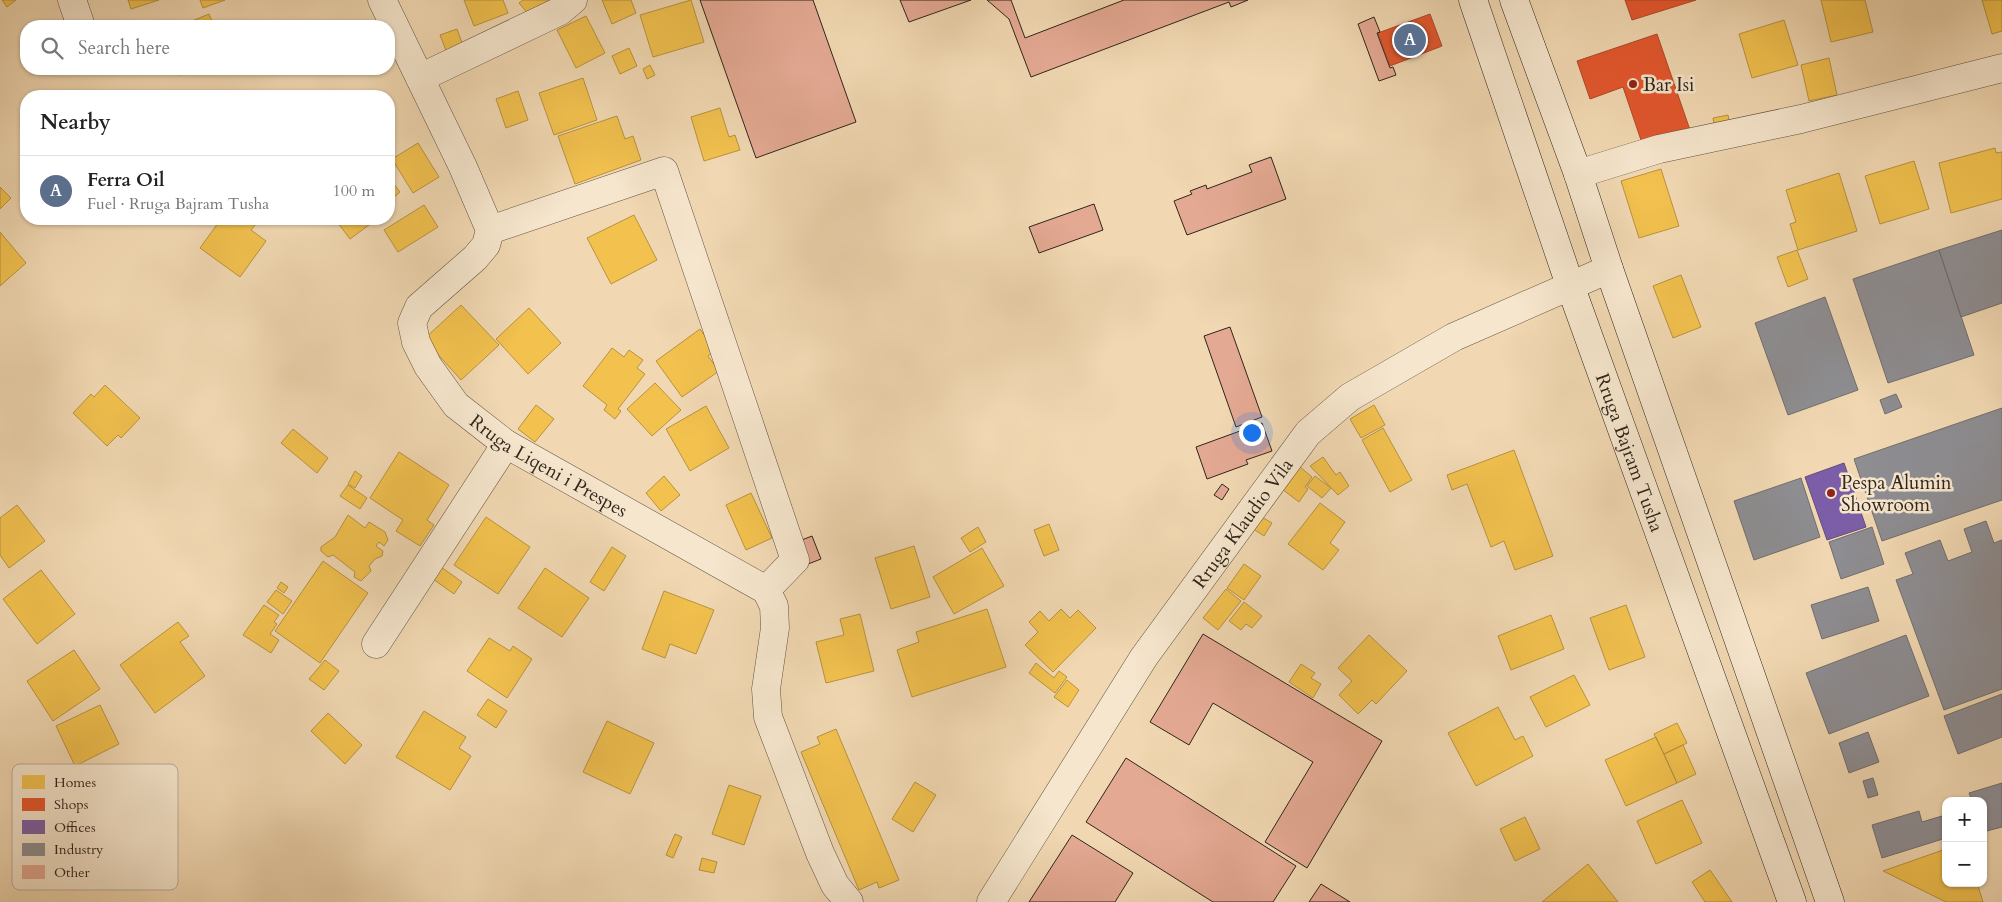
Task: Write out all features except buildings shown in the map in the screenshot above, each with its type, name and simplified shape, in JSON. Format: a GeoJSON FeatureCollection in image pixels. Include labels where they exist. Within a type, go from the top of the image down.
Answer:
{"type":"FeatureCollection","features":[{"type":"Feature","properties":{"kind":"street"},"geometry":{"type":"LineString","coordinates":[[72,0],[79,20]]}},
{"type":"Feature","properties":{"kind":"street"},"geometry":{"type":"LineString","coordinates":[[382,0],[392,20]]}},
{"type":"Feature","properties":{"kind":"street"},"geometry":{"type":"LineString","coordinates":[[420,78],[560,11],[573,0]]}},
{"type":"Feature","properties":{"kind":"street","name":"Rruga Bajram Tusha"},"geometry":{"type":"LineString","coordinates":[[1473,0],[1570,285],[1792,902]]}},
{"type":"Feature","properties":{"kind":"street","name":"Rruga Bajram Tusha"},"geometry":{"type":"LineString","coordinates":[[1514,0],[1578,174],[1609,270],[1830,902]]}},
{"type":"Feature","properties":{"kind":"street"},"geometry":{"type":"LineString","coordinates":[[395,27],[463,167],[490,230],[664,171],[795,560],[766,590],[774,606],[775,628],[766,690],[768,717],[820,852],[835,885],[848,902]]}},
{"type":"Feature","properties":{"kind":"street"},"geometry":{"type":"LineString","coordinates":[[1578,174],[1659,149],[1801,119],[2002,68]]}},
{"type":"Feature","properties":{"kind":"street","name":"Rruga Liqeni i Prespes"},"geometry":{"type":"LineString","coordinates":[[490,230],[486,245],[476,258],[419,307],[412,323],[416,342],[428,366],[456,405],[506,444],[766,590]]}},
{"type":"Feature","properties":{"kind":"street","name":"Rruga Klaudio Vila"},"geometry":{"type":"LineString","coordinates":[[991,902],[1144,657],[1308,433],[1350,397],[1454,337],[1570,285],[1609,270]]}},
{"type":"Feature","properties":{"kind":"street"},"geometry":{"type":"LineString","coordinates":[[376,644],[506,444]]}},
{"type":"Feature","properties":{"kind":"place","name":"Ferra Oil"},"geometry":{"type":"Point","coordinates":[1410,40]}},
{"type":"Feature","properties":{"kind":"place","name":"Bar Isi"},"geometry":{"type":"Point","coordinates":[1633,84]}},
{"type":"Feature","properties":{"kind":"place","name":"Pespa Alumin Showroom"},"geometry":{"type":"Point","coordinates":[1831,493]}}]}
